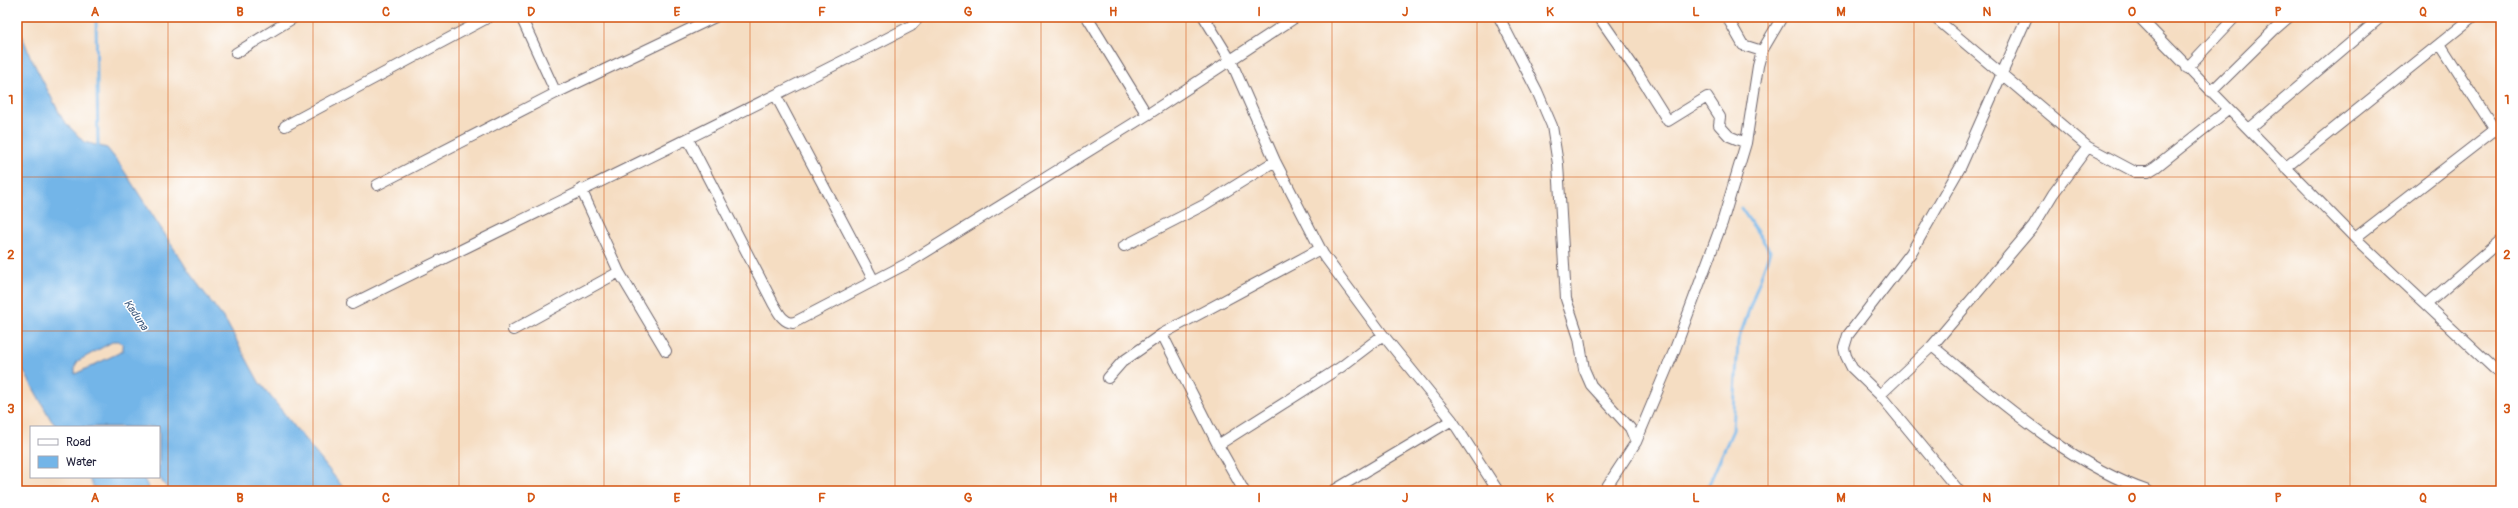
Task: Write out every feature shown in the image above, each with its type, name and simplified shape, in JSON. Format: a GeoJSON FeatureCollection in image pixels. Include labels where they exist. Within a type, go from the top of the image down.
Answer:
{"type":"FeatureCollection","features":[{"type":"Feature","properties":{"kind":"street"},"geometry":{"type":"LineString","coordinates":[[236,53],[295,17]]}},
{"type":"Feature","properties":{"kind":"street"},"geometry":{"type":"LineString","coordinates":[[285,126],[488,17]]}},
{"type":"Feature","properties":{"kind":"street"},"geometry":{"type":"LineString","coordinates":[[520,17],[556,93]]}},
{"type":"Feature","properties":{"kind":"street"},"geometry":{"type":"LineString","coordinates":[[377,186],[556,93],[714,17]]}},
{"type":"Feature","properties":{"kind":"street"},"geometry":{"type":"LineString","coordinates":[[352,304],[581,189],[776,96],[911,26],[919,17]]}},
{"type":"Feature","properties":{"kind":"street"},"geometry":{"type":"LineString","coordinates":[[1087,17],[1147,115]]}},
{"type":"Feature","properties":{"kind":"street"},"geometry":{"type":"LineString","coordinates":[[1204,17],[1230,61],[1276,161],[1320,249],[1383,335],[1452,420],[1498,491]]}},
{"type":"Feature","properties":{"kind":"street"},"geometry":{"type":"LineString","coordinates":[[688,139],[773,302],[788,322],[793,323],[914,259],[1147,115],[1296,17]]}},
{"type":"Feature","properties":{"kind":"street"},"geometry":{"type":"LineString","coordinates":[[1499,17],[1537,90],[1552,126],[1558,164],[1566,299],[1580,338],[1584,369],[1591,385],[1630,428],[1636,442]]}},
{"type":"Feature","properties":{"kind":"street"},"geometry":{"type":"LineString","coordinates":[[1599,17],[1638,73],[1668,121],[1707,97],[1720,118],[1719,125],[1729,136],[1746,143]]}},
{"type":"Feature","properties":{"kind":"street"},"geometry":{"type":"LineString","coordinates":[[1726,17],[1743,45],[1762,51]]}},
{"type":"Feature","properties":{"kind":"street"},"geometry":{"type":"LineString","coordinates":[[1604,491],[1636,442],[1675,349],[1722,223],[1746,143],[1758,66],[1762,51],[1782,17]]}},
{"type":"Feature","properties":{"kind":"street"},"geometry":{"type":"LineString","coordinates":[[1934,17],[2088,147],[2135,172],[2148,172],[2229,109]]}},
{"type":"Feature","properties":{"kind":"street"},"geometry":{"type":"LineString","coordinates":[[1959,491],[1880,395],[1852,368],[1844,348],[1848,335],[1911,253],[1961,166],[2027,17]]}},
{"type":"Feature","properties":{"kind":"street"},"geometry":{"type":"LineString","coordinates":[[2139,17],[2187,68],[2249,129],[2285,168],[2355,238],[2501,375]]}},
{"type":"Feature","properties":{"kind":"street"},"geometry":{"type":"LineString","coordinates":[[2187,68],[2235,17]]}},
{"type":"Feature","properties":{"kind":"street"},"geometry":{"type":"LineString","coordinates":[[2211,92],[2274,30],[2290,17]]}},
{"type":"Feature","properties":{"kind":"street"},"geometry":{"type":"LineString","coordinates":[[2249,129],[2381,17]]}},
{"type":"Feature","properties":{"kind":"street"},"geometry":{"type":"LineString","coordinates":[[2285,168],[2473,17]]}},
{"type":"Feature","properties":{"kind":"street"},"geometry":{"type":"LineString","coordinates":[[2355,238],[2498,127],[2440,44]]}},
{"type":"Feature","properties":{"kind":"street"},"geometry":{"type":"LineString","coordinates":[[776,96],[874,281]]}},
{"type":"Feature","properties":{"kind":"street"},"geometry":{"type":"LineString","coordinates":[[1880,395],[1932,346],[2033,226],[2053,194],[2088,147]]}},
{"type":"Feature","properties":{"kind":"street"},"geometry":{"type":"LineString","coordinates":[[1124,246],[1204,205],[1276,161]]}},
{"type":"Feature","properties":{"kind":"street"},"geometry":{"type":"LineString","coordinates":[[581,189],[619,272],[666,351]]}},
{"type":"Feature","properties":{"kind":"street"},"geometry":{"type":"LineString","coordinates":[[2427,304],[2501,240]]}},
{"type":"Feature","properties":{"kind":"street"},"geometry":{"type":"LineString","coordinates":[[1108,378],[1122,362],[1162,334],[1320,249]]}},
{"type":"Feature","properties":{"kind":"street"},"geometry":{"type":"LineString","coordinates":[[513,330],[619,272]]}},
{"type":"Feature","properties":{"kind":"street"},"geometry":{"type":"LineString","coordinates":[[1162,334],[1218,445],[1244,491]]}},
{"type":"Feature","properties":{"kind":"street"},"geometry":{"type":"LineString","coordinates":[[1218,445],[1340,367],[1383,335]]}},
{"type":"Feature","properties":{"kind":"street"},"geometry":{"type":"LineString","coordinates":[[1932,346],[2038,432],[2120,480],[2148,491]]}},
{"type":"Feature","properties":{"kind":"street"},"geometry":{"type":"LineString","coordinates":[[1333,491],[1452,420]]}},
{"type":"Feature","properties":{"kind":"water","name":"Kaduna"},"geometry":{"type":"Polygon","coordinates":[[[17,22],[30,56],[63,120],[84,142],[107,148],[119,163],[191,275],[227,323],[259,382],[346,491],[169,491],[160,478],[160,426],[56,426],[51,420],[17,359],[17,22]],[[114,341],[78,361],[75,366],[75,374],[123,351],[123,345],[119,341],[114,341]]]}},
{"type":"Feature","properties":{"kind":"water"},"geometry":{"type":"Polygon","coordinates":[[[89,478],[144,478],[150,491],[96,491],[89,478]]]}},
{"type":"Feature","properties":{"kind":"waterway"},"geometry":{"type":"LineString","coordinates":[[96,17],[98,147]]}},
{"type":"Feature","properties":{"kind":"waterway"},"geometry":{"type":"LineString","coordinates":[[1706,491],[1733,430],[1738,341],[1770,251],[1741,208]]}}]}
